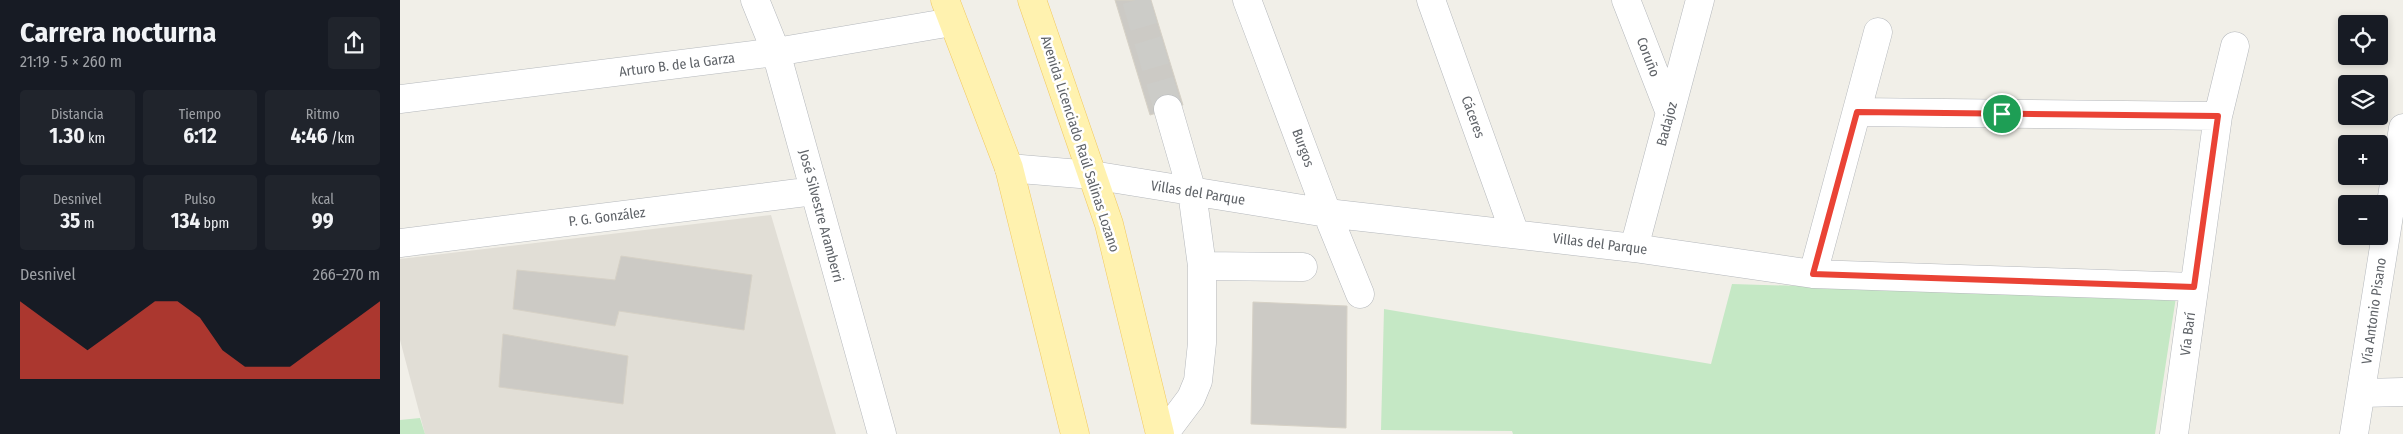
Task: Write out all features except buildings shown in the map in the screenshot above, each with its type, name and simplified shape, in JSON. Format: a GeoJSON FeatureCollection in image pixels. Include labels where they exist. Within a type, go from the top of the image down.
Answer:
{"type":"FeatureCollection","features":[{"type":"Feature","properties":{"kind":"main road","name":"Avenida Licenciado Raúl Salinas Lozano"},"geometry":{"type":"LineString","coordinates":[[1032,0],[1112,237],[1162,434]]}},
{"type":"Feature","properties":{"kind":"main road"},"geometry":{"type":"LineString","coordinates":[[948,11],[1008,168],[1075,434]]}},
{"type":"Feature","properties":{"kind":"street","name":"José Silvestre Aramberri"},"geometry":{"type":"LineString","coordinates":[[756,0],[776,52],[882,434]]}},
{"type":"Feature","properties":{"kind":"street","name":"Burgos"},"geometry":{"type":"LineString","coordinates":[[1248,0],[1327,213],[1360,294]]}},
{"type":"Feature","properties":{"kind":"street","name":"Cáceres"},"geometry":{"type":"LineString","coordinates":[[1431,0],[1515,234]]}},
{"type":"Feature","properties":{"kind":"street","name":"Coruño"},"geometry":{"type":"LineString","coordinates":[[1626,0],[1670,113]]}},
{"type":"Feature","properties":{"kind":"street","name":"Badajoz"},"geometry":{"type":"LineString","coordinates":[[1634,248],[1700,0]]}},
{"type":"Feature","properties":{"kind":"street","name":"Arturo B. de la Garza"},"geometry":{"type":"LineString","coordinates":[[400,99],[776,52],[948,11]]}},
{"type":"Feature","properties":{"kind":"street"},"geometry":{"type":"LineString","coordinates":[[1813,274],[1878,32]]}},
{"type":"Feature","properties":{"kind":"street","name":"Vía Barí"},"geometry":{"type":"LineString","coordinates":[[2174,434],[2218,116],[2235,46]]}},
{"type":"Feature","properties":{"kind":"street"},"geometry":{"type":"LineString","coordinates":[[1162,434],[1191,398],[1198,380],[1202,343],[1202,266],[1192,192],[1168,109]]}},
{"type":"Feature","properties":{"kind":"street"},"geometry":{"type":"LineString","coordinates":[[1857,112],[2218,116]]}},
{"type":"Feature","properties":{"kind":"street","name":"Vía Antonio Pisano"},"geometry":{"type":"LineString","coordinates":[[2354,434],[2396,204],[2403,128]]}},
{"type":"Feature","properties":{"kind":"street","name":"Villas del Parque"},"geometry":{"type":"LineString","coordinates":[[1008,168],[1092,175],[1327,213],[1634,248],[1813,274],[2194,287]]}},
{"type":"Feature","properties":{"kind":"street","name":"P. G. González"},"geometry":{"type":"LineString","coordinates":[[400,243],[814,191]]}},
{"type":"Feature","properties":{"kind":"street"},"geometry":{"type":"LineString","coordinates":[[1202,266],[1303,268]]}},
{"type":"Feature","properties":{"kind":"street"},"geometry":{"type":"LineString","coordinates":[[2362,393],[2403,392]]}},
{"type":"Feature","properties":{"kind":"shaded area"},"geometry":{"type":"Polygon","coordinates":[[[771,215],[836,434],[425,434],[400,340],[400,259],[771,215]]]}},
{"type":"Feature","properties":{"kind":"green space"},"geometry":{"type":"Polygon","coordinates":[[[1732,284],[2176,297],[2155,434],[1513,434],[1512,431],[1381,430],[1384,309],[1711,364],[1732,284]]]}},
{"type":"Feature","properties":{"kind":"green space"},"geometry":{"type":"Polygon","coordinates":[[[420,418],[425,434],[400,434],[400,420],[420,418]]]}},
{"type":"Feature","properties":{"kind":"tunnel"},"geometry":{"type":"LineString","coordinates":[[1136,0],[1168,109]]}},
{"type":"Feature","properties":{"kind":"route"},"geometry":{"type":"LineString","coordinates":[[1857,112],[2002,114],[2218,116],[2194,287],[1813,274],[1857,112]]}}]}
